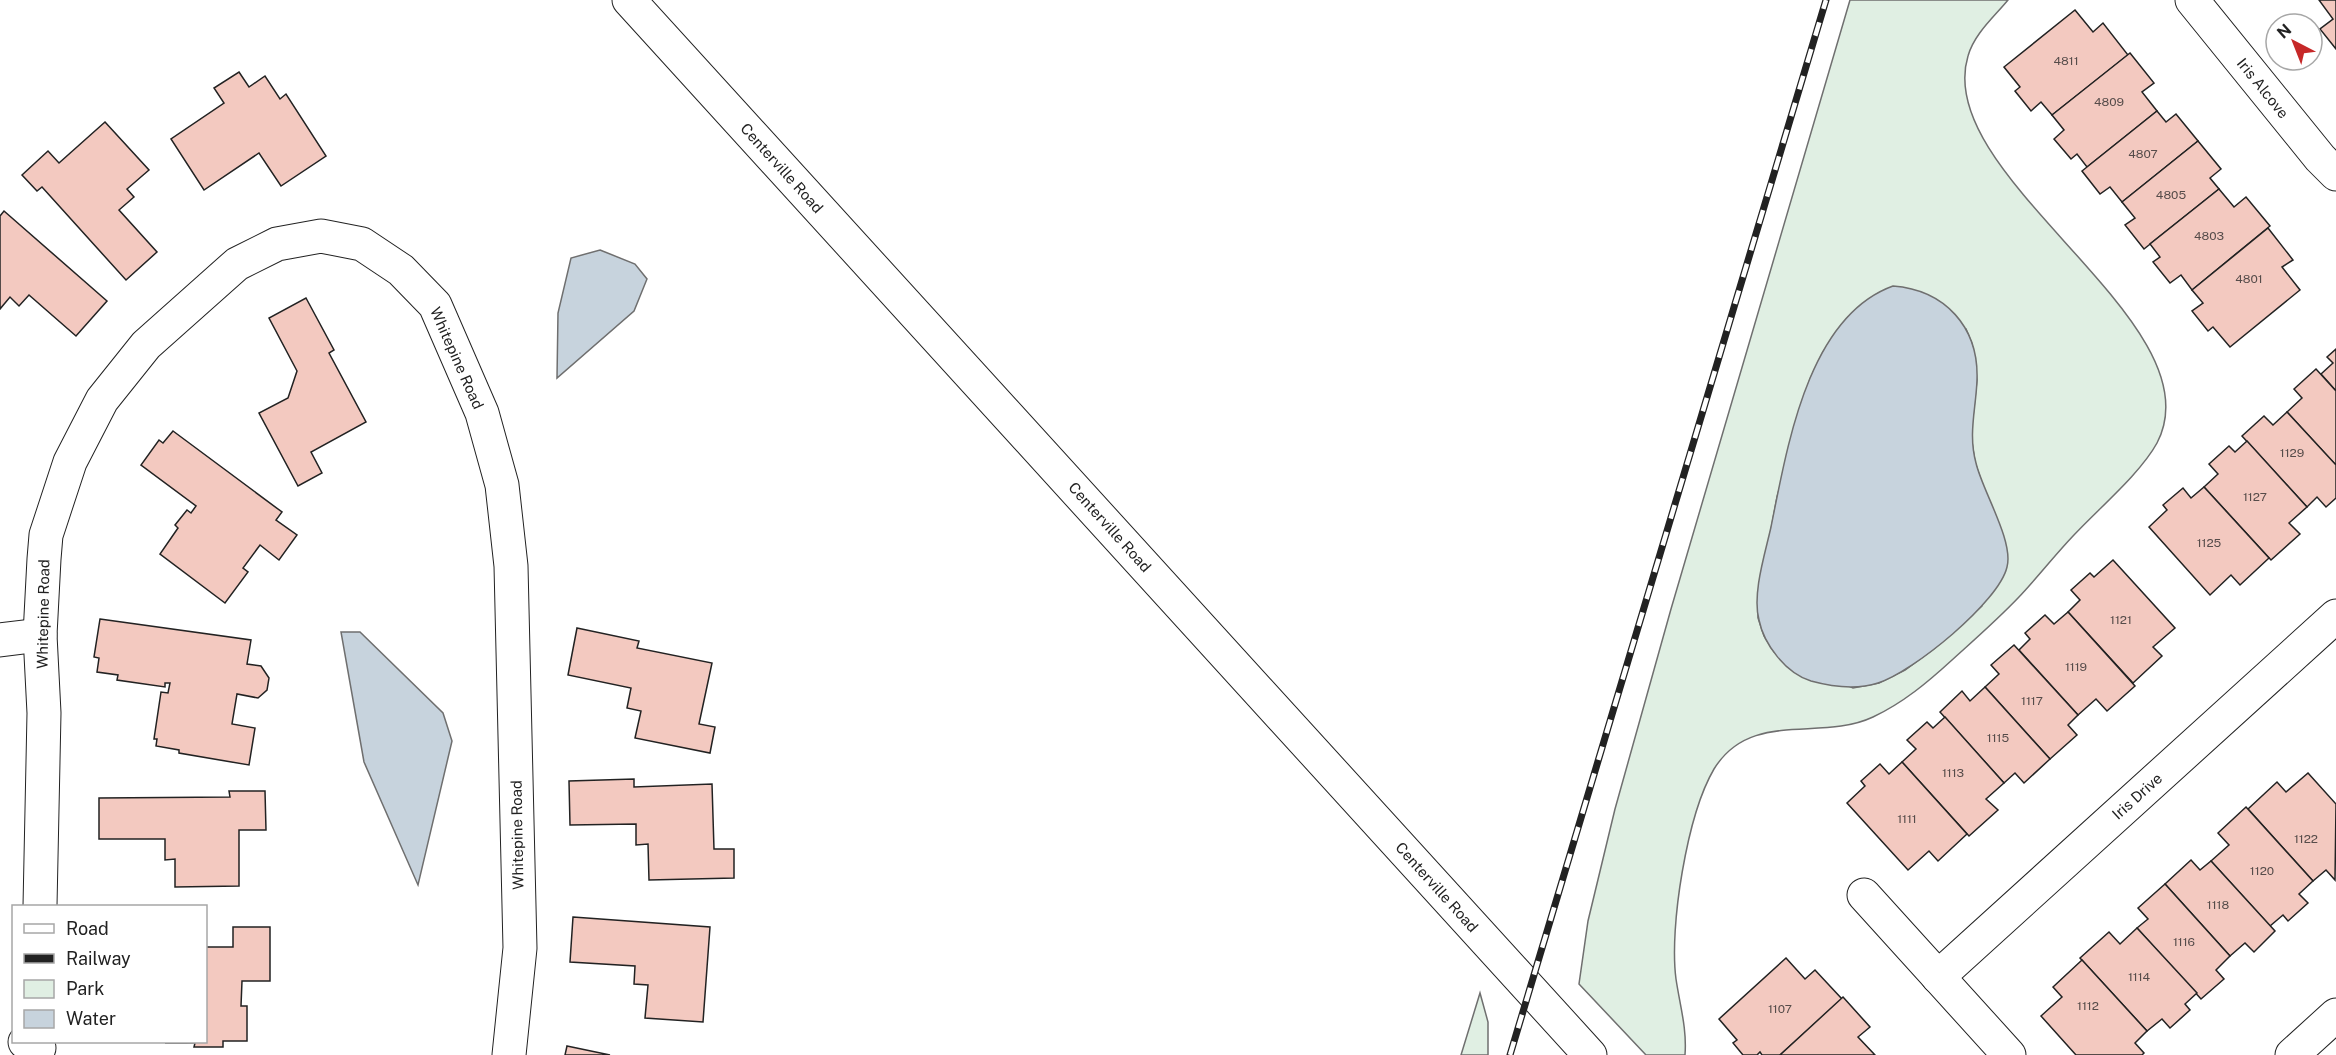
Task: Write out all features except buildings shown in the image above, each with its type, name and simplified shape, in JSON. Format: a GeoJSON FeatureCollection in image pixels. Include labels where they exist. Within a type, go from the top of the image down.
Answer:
{"type":"FeatureCollection","features":[{"type":"Feature","properties":{"kind":"street","name":"Centerville Road"},"geometry":{"type":"LineString","coordinates":[[629,0],[1590,1055]]}},
{"type":"Feature","properties":{"kind":"street","name":"Iris Alcove"},"geometry":{"type":"LineString","coordinates":[[2192,0],[2320,158],[2336,174]]}},
{"type":"Feature","properties":{"kind":"street","name":"Whitepine Road"},"geometry":{"type":"LineString","coordinates":[[40,905],[44,713],[40,635],[46,535],[70,462],[102,400],[146,345],[237,264],[277,244],[321,236],[362,243],[401,270],[435,305],[482,413],[501,485],[511,566],[520,948],[509,1055]]}},
{"type":"Feature","properties":{"kind":"street","name":"Iris Drive"},"geometry":{"type":"LineString","coordinates":[[1938,976],[2336,616]]}},
{"type":"Feature","properties":{"kind":"street"},"geometry":{"type":"LineString","coordinates":[[0,640],[40,635]]}},
{"type":"Feature","properties":{"kind":"street"},"geometry":{"type":"LineString","coordinates":[[1863,895],[2009,1055]]}},
{"type":"Feature","properties":{"kind":"street"},"geometry":{"type":"LineString","coordinates":[[2292,1055],[2336,1015]]}},
{"type":"Feature","properties":{"kind":"green space"},"geometry":{"type":"Polygon","coordinates":[[[1850,0],[2008,0],[1980,33],[1971,48],[1968,56],[1968,103],[1991,151],[2028,200],[2115,300],[2149,349],[2165,397],[2157,443],[2130,479],[2073,536],[2018,598],[1915,692],[1873,717],[1852,724],[1767,733],[1747,739],[1729,751],[1714,769],[1704,789],[1688,842],[1682,872],[1675,931],[1675,957],[1676,979],[1684,1026],[1685,1055],[1646,1055],[1579,984],[1588,921],[1615,809],[1671,609],[1850,0]],[[1848,317],[1823,352],[1810,379],[1777,497],[1758,600],[1758,618],[1764,636],[1774,652],[1853,688],[1879,683],[1905,670],[1935,648],[1982,606],[1983,486],[1975,462],[1971,435],[1977,380],[1972,344],[1966,329],[1848,317]]]}},
{"type":"Feature","properties":{"kind":"green space"},"geometry":{"type":"Polygon","coordinates":[[[1480,993],[1488,1022],[1488,1055],[1461,1055],[1480,993]]]}},
{"type":"Feature","properties":{"kind":"water"},"geometry":{"type":"Polygon","coordinates":[[[600,250],[635,264],[647,279],[634,311],[557,378],[558,313],[571,258],[600,250]]]}},
{"type":"Feature","properties":{"kind":"water"},"geometry":{"type":"Polygon","coordinates":[[[1893,286],[1912,289],[1943,304],[1965,328],[1972,344],[1977,380],[1973,432],[1974,452],[1979,474],[2002,530],[2008,556],[2007,567],[2001,582],[1972,616],[1953,634],[1912,665],[1870,685],[1844,687],[1828,685],[1811,681],[1793,672],[1771,648],[1762,629],[1757,610],[1760,574],[1794,425],[1821,355],[1840,326],[1864,302],[1893,286]]]}},
{"type":"Feature","properties":{"kind":"water"},"geometry":{"type":"Polygon","coordinates":[[[341,632],[360,632],[443,713],[452,741],[418,885],[364,762],[341,632]]]}},
{"type":"Feature","properties":{"kind":"railway"},"geometry":{"type":"LineString","coordinates":[[1510,1055],[1826,0]]}}]}
